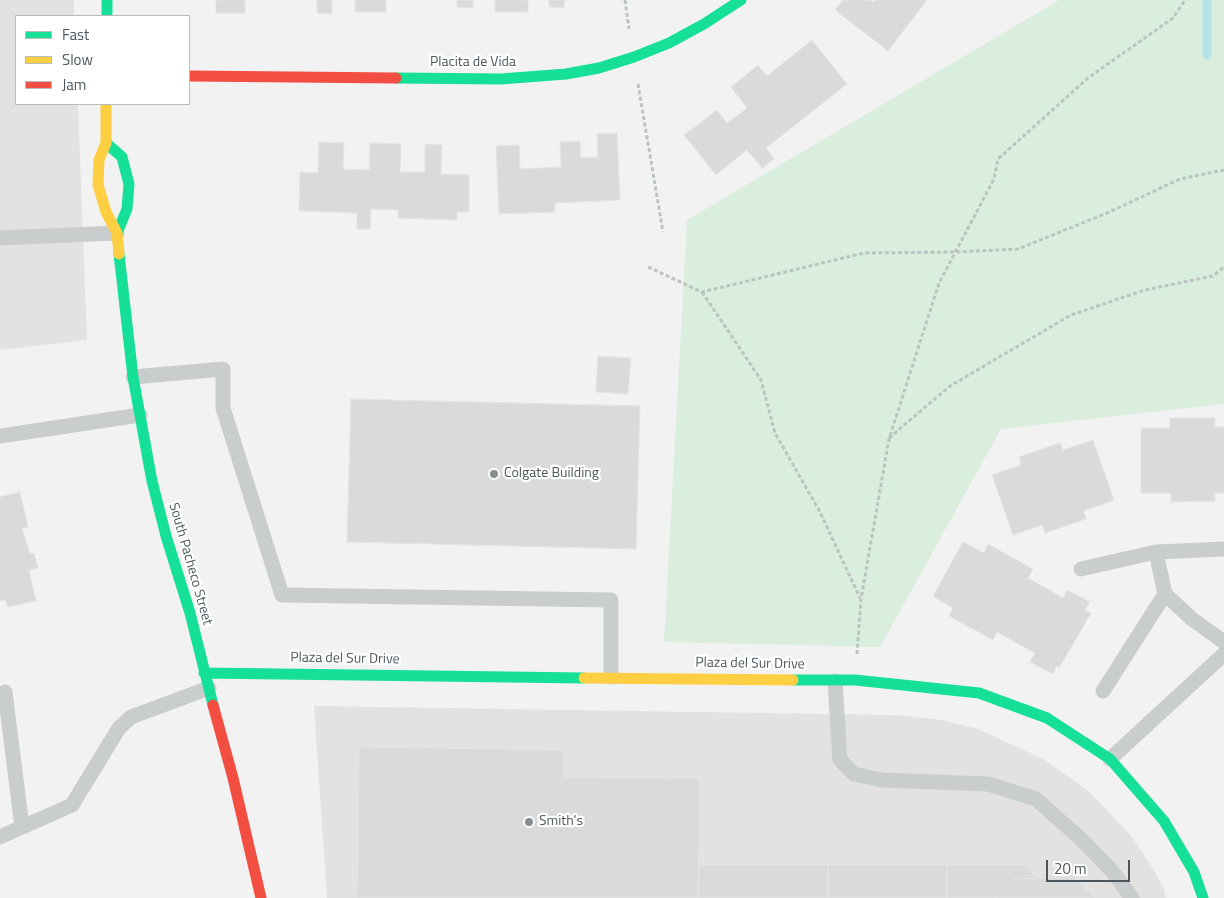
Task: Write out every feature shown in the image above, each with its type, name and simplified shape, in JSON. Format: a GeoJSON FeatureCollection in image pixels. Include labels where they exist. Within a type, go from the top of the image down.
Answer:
{"type":"FeatureCollection","features":[{"type":"Feature","properties":{"kind":"street"},"geometry":{"type":"LineString","coordinates":[[107,0],[107,15]]}},
{"type":"Feature","properties":{"kind":"street","name":"Placita de Vida"},"geometry":{"type":"LineString","coordinates":[[190,76],[491,79],[533,78],[566,74],[599,68],[669,43],[704,24],[741,0]]}},
{"type":"Feature","properties":{"kind":"street","name":"South Pacheco Street"},"geometry":{"type":"LineString","coordinates":[[106,105],[106,143],[99,160],[98,185],[106,212],[117,233],[133,377],[152,481],[234,778],[259,898]]}},
{"type":"Feature","properties":{"kind":"street","name":"South Pacheco Street"},"geometry":{"type":"LineString","coordinates":[[106,143],[122,157],[130,184],[127,209],[117,233]]}},
{"type":"Feature","properties":{"kind":"street","name":"Plaza del Sur Drive"},"geometry":{"type":"LineString","coordinates":[[204,672],[855,680],[979,693],[1047,718],[1110,760],[1164,821],[1194,872],[1203,898]]}},
{"type":"Feature","properties":{"kind":"lane"},"geometry":{"type":"LineString","coordinates":[[0,238],[117,233]]}},
{"type":"Feature","properties":{"kind":"lane"},"geometry":{"type":"LineString","coordinates":[[133,377],[223,368],[223,408],[282,595],[611,600],[611,677]]}},
{"type":"Feature","properties":{"kind":"lane"},"geometry":{"type":"LineString","coordinates":[[0,436],[140,415]]}},
{"type":"Feature","properties":{"kind":"lane"},"geometry":{"type":"LineString","coordinates":[[1081,568],[1156,552],[1224,549]]}},
{"type":"Feature","properties":{"kind":"lane"},"geometry":{"type":"LineString","coordinates":[[1156,552],[1165,594],[1192,619],[1224,642]]}},
{"type":"Feature","properties":{"kind":"lane"},"geometry":{"type":"LineString","coordinates":[[1103,690],[1165,594]]}},
{"type":"Feature","properties":{"kind":"lane"},"geometry":{"type":"LineString","coordinates":[[1110,760],[1224,654]]}},
{"type":"Feature","properties":{"kind":"lane"},"geometry":{"type":"LineString","coordinates":[[835,681],[840,760],[854,774],[882,780],[988,784],[1036,799],[1082,840],[1112,871],[1132,898]]}},
{"type":"Feature","properties":{"kind":"lane"},"geometry":{"type":"LineString","coordinates":[[0,837],[72,805],[119,728],[131,717],[208,688]]}},
{"type":"Feature","properties":{"kind":"lane"},"geometry":{"type":"LineString","coordinates":[[5,692],[22,827]]}},
{"type":"Feature","properties":{"kind":"path"},"geometry":{"type":"LineString","coordinates":[[855,680],[861,599],[889,439],[939,283],[994,179],[998,159],[1088,78],[1173,18],[1185,0]]}},
{"type":"Feature","properties":{"kind":"path"},"geometry":{"type":"LineString","coordinates":[[634,57],[663,232]]}},
{"type":"Feature","properties":{"kind":"path"},"geometry":{"type":"LineString","coordinates":[[702,292],[864,253],[1018,249],[1107,213],[1180,179],[1224,170]]}},
{"type":"Feature","properties":{"kind":"path"},"geometry":{"type":"LineString","coordinates":[[648,267],[702,292],[761,380],[775,433],[820,512],[861,599]]}},
{"type":"Feature","properties":{"kind":"path"},"geometry":{"type":"LineString","coordinates":[[889,439],[950,386],[1071,315],[1146,290],[1213,276],[1224,267]]}},
{"type":"Feature","properties":{"kind":"shaded area"},"geometry":{"type":"Polygon","coordinates":[[[0,0],[74,0],[74,15],[15,15],[15,105],[78,105],[87,340],[0,350],[0,0]]]}},
{"type":"Feature","properties":{"kind":"shaded area"},"geometry":{"type":"Polygon","coordinates":[[[314,706],[895,715],[942,720],[978,729],[1043,759],[1087,790],[1130,834],[1152,867],[1164,889],[1166,898],[327,898],[314,706]]]}},
{"type":"Feature","properties":{"kind":"green space"},"geometry":{"type":"Polygon","coordinates":[[[1059,0],[1224,0],[1224,404],[1001,429],[880,647],[664,642],[687,220],[1059,0]]]}},
{"type":"Feature","properties":{"kind":"building"},"geometry":{"type":"Polygon","coordinates":[[[216,0],[245,0],[245,13],[216,13],[216,0]]]}},
{"type":"Feature","properties":{"kind":"building"},"geometry":{"type":"Polygon","coordinates":[[[317,0],[332,0],[332,14],[317,13],[317,0]]]}},
{"type":"Feature","properties":{"kind":"building"},"geometry":{"type":"Polygon","coordinates":[[[355,0],[386,0],[386,12],[355,12],[355,0]]]}},
{"type":"Feature","properties":{"kind":"building"},"geometry":{"type":"Polygon","coordinates":[[[457,0],[473,0],[473,8],[457,7],[457,0]]]}},
{"type":"Feature","properties":{"kind":"building"},"geometry":{"type":"Polygon","coordinates":[[[495,0],[528,0],[528,12],[495,12],[495,0]]]}},
{"type":"Feature","properties":{"kind":"building"},"geometry":{"type":"Polygon","coordinates":[[[549,0],[565,0],[564,8],[549,7],[549,0]]]}},
{"type":"Feature","properties":{"kind":"building"},"geometry":{"type":"Polygon","coordinates":[[[843,0],[871,0],[873,2],[875,0],[927,0],[888,51],[835,10],[843,0]]]}},
{"type":"Feature","properties":{"kind":"building"},"geometry":{"type":"Polygon","coordinates":[[[812,40],[847,84],[766,148],[774,159],[762,168],[747,150],[716,175],[684,135],[717,110],[727,123],[747,108],[731,87],[758,65],[767,76],[812,40]]]}},
{"type":"Feature","properties":{"kind":"building"},"geometry":{"type":"Polygon","coordinates":[[[617,133],[620,200],[555,203],[555,212],[499,214],[496,146],[519,145],[520,169],[561,167],[560,142],[580,141],[581,158],[598,157],[597,134],[617,133]]]}},
{"type":"Feature","properties":{"kind":"building"},"geometry":{"type":"Polygon","coordinates":[[[319,142],[344,143],[343,169],[369,170],[370,143],[401,144],[400,172],[425,172],[425,144],[442,145],[441,174],[469,175],[469,212],[457,212],[457,220],[398,218],[398,210],[371,209],[370,229],[357,229],[357,213],[299,211],[300,172],[318,173],[319,142]]]}},
{"type":"Feature","properties":{"kind":"building"},"geometry":{"type":"Polygon","coordinates":[[[598,356],[631,358],[628,394],[596,392],[598,356]]]}},
{"type":"Feature","properties":{"kind":"building","name":"Colgate Building"},"geometry":{"type":"Polygon","coordinates":[[[351,399],[640,406],[636,549],[347,542],[351,399]]]}},
{"type":"Feature","properties":{"kind":"building"},"geometry":{"type":"Polygon","coordinates":[[[1170,418],[1215,418],[1215,427],[1224,427],[1224,493],[1215,493],[1215,501],[1171,502],[1171,493],[1141,493],[1141,428],[1170,428],[1170,418]]]}},
{"type":"Feature","properties":{"kind":"building"},"geometry":{"type":"Polygon","coordinates":[[[1093,440],[1114,500],[1084,511],[1086,519],[1045,533],[1042,525],[1013,535],[992,475],[1021,465],[1019,457],[1060,443],[1063,450],[1093,440]]]}},
{"type":"Feature","properties":{"kind":"building"},"geometry":{"type":"Polygon","coordinates":[[[20,492],[28,527],[22,528],[30,554],[34,553],[38,568],[29,570],[36,601],[8,607],[5,600],[0,601],[0,497],[20,492]]]}},
{"type":"Feature","properties":{"kind":"building"},"geometry":{"type":"Polygon","coordinates":[[[963,542],[984,553],[988,544],[1033,569],[1028,578],[1063,598],[1067,590],[1090,602],[1085,610],[1091,613],[1059,668],[1057,666],[1053,674],[1030,662],[1035,653],[997,632],[993,640],[949,616],[953,608],[933,596],[963,542]]]}},
{"type":"Feature","properties":{"kind":"building","name":"Smith's"},"geometry":{"type":"Polygon","coordinates":[[[359,747],[563,750],[563,777],[700,779],[698,898],[357,898],[359,747]]]}},
{"type":"Feature","properties":{"kind":"building"},"geometry":{"type":"Polygon","coordinates":[[[699,865],[828,865],[828,898],[698,898],[699,865]]]}},
{"type":"Feature","properties":{"kind":"building"},"geometry":{"type":"Polygon","coordinates":[[[828,865],[947,865],[947,898],[828,898],[828,865]]]}},
{"type":"Feature","properties":{"kind":"building"},"geometry":{"type":"Polygon","coordinates":[[[947,865],[1027,865],[1036,878],[1014,879],[995,898],[947,898],[947,865]]]}},
{"type":"Feature","properties":{"kind":"building"},"geometry":{"type":"Polygon","coordinates":[[[1073,877],[1095,898],[995,898],[1014,879],[1073,877]]]}},
{"type":"Feature","properties":{"kind":"waterway"},"geometry":{"type":"LineString","coordinates":[[1207,0],[1207,55]]}},
{"type":"Feature","properties":{"kind":"traffic: fast"},"geometry":{"type":"LineString","coordinates":[[107,0],[107,15]]}},
{"type":"Feature","properties":{"kind":"traffic: fast"},"geometry":{"type":"LineString","coordinates":[[396,78],[501,79],[566,74],[599,68],[669,43],[704,24],[741,0]]}},
{"type":"Feature","properties":{"kind":"traffic: fast"},"geometry":{"type":"LineString","coordinates":[[106,143],[122,157],[129,184],[127,209],[117,233]]}},
{"type":"Feature","properties":{"kind":"traffic: fast"},"geometry":{"type":"LineString","coordinates":[[119,254],[133,377],[152,481],[166,536],[190,613],[213,705]]}},
{"type":"Feature","properties":{"kind":"traffic: fast"},"geometry":{"type":"LineString","coordinates":[[204,673],[584,678]]}},
{"type":"Feature","properties":{"kind":"traffic: fast"},"geometry":{"type":"LineString","coordinates":[[793,680],[855,680],[979,693],[1047,718],[1110,759],[1164,821],[1194,872],[1203,898]]}},
{"type":"Feature","properties":{"kind":"traffic: slow"},"geometry":{"type":"LineString","coordinates":[[106,105],[106,143],[99,160],[98,185],[106,212],[117,233],[119,254]]}},
{"type":"Feature","properties":{"kind":"traffic: slow"},"geometry":{"type":"LineString","coordinates":[[584,678],[793,680]]}},
{"type":"Feature","properties":{"kind":"traffic: jam"},"geometry":{"type":"LineString","coordinates":[[190,76],[396,78]]}},
{"type":"Feature","properties":{"kind":"traffic: jam"},"geometry":{"type":"LineString","coordinates":[[213,705],[233,778],[261,898]]}},
{"type":"Feature","properties":{"kind":"place","name":"Colgate Building"},"geometry":{"type":"Point","coordinates":[494,474]}},
{"type":"Feature","properties":{"kind":"place","name":"Smith's"},"geometry":{"type":"Point","coordinates":[529,822]}}]}
